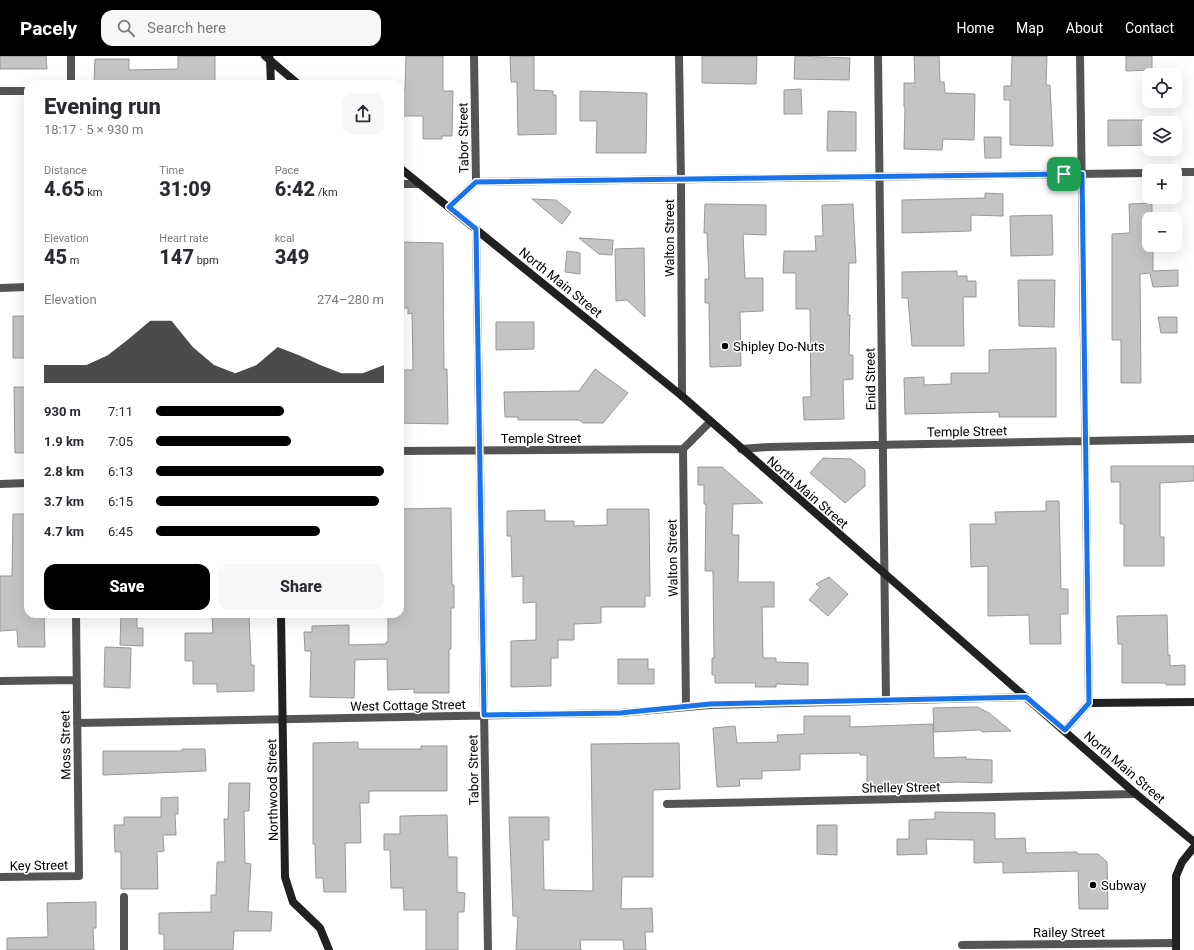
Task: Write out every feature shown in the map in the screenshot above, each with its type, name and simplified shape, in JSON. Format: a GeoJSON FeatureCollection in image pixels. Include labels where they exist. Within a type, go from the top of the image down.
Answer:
{"type":"FeatureCollection","features":[{"type":"Feature","properties":{"kind":"main road"},"geometry":{"type":"LineString","coordinates":[[268,58],[271,80]]}},
{"type":"Feature","properties":{"kind":"main road"},"geometry":{"type":"LineString","coordinates":[[268,58],[293,80]]}},
{"type":"Feature","properties":{"kind":"main road","name":"North Main Street"},"geometry":{"type":"LineString","coordinates":[[404,171],[682,396],[1065,730],[1136,794],[1194,842]]}},
{"type":"Feature","properties":{"kind":"main road","name":"Northwood Street"},"geometry":{"type":"LineString","coordinates":[[281,618],[285,877],[293,902],[320,928],[329,950]]}},
{"type":"Feature","properties":{"kind":"main road"},"geometry":{"type":"LineString","coordinates":[[1065,730],[1089,703],[1194,702]]}},
{"type":"Feature","properties":{"kind":"main road"},"geometry":{"type":"LineString","coordinates":[[1176,946],[1176,876],[1182,862],[1194,847]]}},
{"type":"Feature","properties":{"kind":"street"},"geometry":{"type":"LineString","coordinates":[[71,56],[71,80]]}},
{"type":"Feature","properties":{"kind":"street","name":"Tabor Street"},"geometry":{"type":"LineString","coordinates":[[449,207],[476,182],[474,56]]}},
{"type":"Feature","properties":{"kind":"street","name":"Walton Street"},"geometry":{"type":"LineString","coordinates":[[679,56],[682,396]]}},
{"type":"Feature","properties":{"kind":"street","name":"Enid Street"},"geometry":{"type":"LineString","coordinates":[[878,56],[886,701]]}},
{"type":"Feature","properties":{"kind":"street"},"geometry":{"type":"LineString","coordinates":[[1080,56],[1089,703]]}},
{"type":"Feature","properties":{"kind":"street"},"geometry":{"type":"LineString","coordinates":[[0,91],[24,91]]}},
{"type":"Feature","properties":{"kind":"street"},"geometry":{"type":"LineString","coordinates":[[1182,172],[1194,172]]}},
{"type":"Feature","properties":{"kind":"street"},"geometry":{"type":"LineString","coordinates":[[476,182],[1142,173]]}},
{"type":"Feature","properties":{"kind":"street"},"geometry":{"type":"LineString","coordinates":[[404,184],[420,184]]}},
{"type":"Feature","properties":{"kind":"street","name":"Tabor Street"},"geometry":{"type":"LineString","coordinates":[[476,229],[488,950]]}},
{"type":"Feature","properties":{"kind":"street"},"geometry":{"type":"LineString","coordinates":[[0,288],[24,287]]}},
{"type":"Feature","properties":{"kind":"street"},"geometry":{"type":"LineString","coordinates":[[683,449],[710,422]]}},
{"type":"Feature","properties":{"kind":"street","name":"Temple Street"},"geometry":{"type":"LineString","coordinates":[[741,449],[768,447],[1194,440]]}},
{"type":"Feature","properties":{"kind":"street","name":"Walton Street"},"geometry":{"type":"LineString","coordinates":[[683,449],[686,706]]}},
{"type":"Feature","properties":{"kind":"street","name":"Temple Street"},"geometry":{"type":"LineString","coordinates":[[404,451],[683,449]]}},
{"type":"Feature","properties":{"kind":"street"},"geometry":{"type":"LineString","coordinates":[[0,484],[24,483]]}},
{"type":"Feature","properties":{"kind":"street","name":"Moss Street"},"geometry":{"type":"LineString","coordinates":[[76,618],[79,876]]}},
{"type":"Feature","properties":{"kind":"street"},"geometry":{"type":"LineString","coordinates":[[0,681],[76,680]]}},
{"type":"Feature","properties":{"kind":"street","name":"West Cottage Street"},"geometry":{"type":"LineString","coordinates":[[77,723],[620,713],[686,706],[1026,697]]}},
{"type":"Feature","properties":{"kind":"street","name":"Shelley Street"},"geometry":{"type":"LineString","coordinates":[[667,804],[1136,794]]}},
{"type":"Feature","properties":{"kind":"street","name":"Key Street"},"geometry":{"type":"LineString","coordinates":[[0,877],[79,876]]}},
{"type":"Feature","properties":{"kind":"street"},"geometry":{"type":"LineString","coordinates":[[124,897],[124,950]]}},
{"type":"Feature","properties":{"kind":"street","name":"Railey Street"},"geometry":{"type":"LineString","coordinates":[[962,944],[1176,946]]}},
{"type":"Feature","properties":{"kind":"building"},"geometry":{"type":"Polygon","coordinates":[[[0,56],[46,56],[47,69],[0,69],[0,56]]]}},
{"type":"Feature","properties":{"kind":"building"},"geometry":{"type":"Polygon","coordinates":[[[178,56],[215,56],[215,80],[94,80],[95,59],[129,59],[129,70],[178,69],[178,56]]]}},
{"type":"Feature","properties":{"kind":"building"},"geometry":{"type":"Polygon","coordinates":[[[406,56],[443,56],[443,91],[453,91],[452,136],[442,136],[442,139],[423,139],[423,116],[404,116],[406,56]]]}},
{"type":"Feature","properties":{"kind":"building"},"geometry":{"type":"Polygon","coordinates":[[[510,56],[534,56],[534,90],[553,91],[553,95],[556,95],[556,134],[518,135],[517,82],[511,82],[510,56]]]}},
{"type":"Feature","properties":{"kind":"building"},"geometry":{"type":"Polygon","coordinates":[[[702,56],[757,56],[756,84],[702,83],[702,56]]]}},
{"type":"Feature","properties":{"kind":"building"},"geometry":{"type":"Polygon","coordinates":[[[795,56],[850,58],[849,80],[794,79],[795,56]]]}},
{"type":"Feature","properties":{"kind":"building"},"geometry":{"type":"Polygon","coordinates":[[[914,56],[939,56],[940,82],[944,82],[945,93],[975,94],[974,140],[943,139],[942,150],[904,149],[904,83],[915,83],[914,56]]]}},
{"type":"Feature","properties":{"kind":"building"},"geometry":{"type":"Polygon","coordinates":[[[1012,56],[1047,56],[1046,85],[1050,85],[1053,146],[1010,145],[1010,100],[1004,100],[1004,86],[1011,86],[1012,56]]]}},
{"type":"Feature","properties":{"kind":"building"},"geometry":{"type":"Polygon","coordinates":[[[1126,56],[1152,56],[1152,68],[1142,68],[1142,70],[1126,71],[1126,56]]]}},
{"type":"Feature","properties":{"kind":"building"},"geometry":{"type":"Polygon","coordinates":[[[801,89],[802,114],[784,114],[784,90],[801,89]]]}},
{"type":"Feature","properties":{"kind":"building"},"geometry":{"type":"Polygon","coordinates":[[[580,91],[647,93],[646,153],[596,153],[597,121],[580,121],[580,91]]]}},
{"type":"Feature","properties":{"kind":"building"},"geometry":{"type":"Polygon","coordinates":[[[828,111],[856,112],[856,151],[827,151],[828,111]]]}},
{"type":"Feature","properties":{"kind":"building"},"geometry":{"type":"Polygon","coordinates":[[[1108,120],[1142,120],[1142,145],[1108,146],[1108,120]]]}},
{"type":"Feature","properties":{"kind":"building"},"geometry":{"type":"Polygon","coordinates":[[[984,137],[1001,137],[1001,158],[985,158],[984,137]]]}},
{"type":"Feature","properties":{"kind":"building"},"geometry":{"type":"Polygon","coordinates":[[[985,193],[1003,194],[1003,216],[971,215],[971,231],[902,233],[902,200],[985,198],[985,193]]]}},
{"type":"Feature","properties":{"kind":"building"},"geometry":{"type":"Polygon","coordinates":[[[532,199],[556,200],[571,212],[562,224],[532,199]]]}},
{"type":"Feature","properties":{"kind":"building"},"geometry":{"type":"Polygon","coordinates":[[[705,204],[766,205],[766,235],[743,234],[745,278],[763,278],[763,311],[740,312],[741,366],[710,367],[709,303],[705,303],[705,279],[709,279],[707,233],[704,233],[705,204]]]}},
{"type":"Feature","properties":{"kind":"building"},"geometry":{"type":"Polygon","coordinates":[[[853,204],[856,263],[849,263],[848,315],[850,315],[849,355],[853,355],[853,379],[843,380],[844,419],[804,420],[803,397],[811,397],[810,309],[796,309],[796,273],[783,273],[784,251],[816,251],[815,236],[823,236],[822,205],[853,204]]]}},
{"type":"Feature","properties":{"kind":"building"},"geometry":{"type":"Polygon","coordinates":[[[1129,204],[1152,204],[1152,212],[1142,212],[1142,252],[1153,252],[1153,271],[1178,270],[1178,286],[1153,287],[1150,273],[1140,274],[1141,383],[1121,383],[1121,340],[1112,340],[1112,234],[1130,233],[1129,204]]]}},
{"type":"Feature","properties":{"kind":"building"},"geometry":{"type":"Polygon","coordinates":[[[1052,215],[1053,255],[1011,256],[1010,216],[1052,215]]]}},
{"type":"Feature","properties":{"kind":"building"},"geometry":{"type":"Polygon","coordinates":[[[579,238],[613,240],[612,255],[599,254],[579,238]]]}},
{"type":"Feature","properties":{"kind":"building"},"geometry":{"type":"Polygon","coordinates":[[[404,242],[443,243],[444,369],[447,369],[448,424],[404,423],[404,370],[413,370],[412,313],[408,314],[408,308],[404,308],[404,242]]]}},
{"type":"Feature","properties":{"kind":"building"},"geometry":{"type":"Polygon","coordinates":[[[644,248],[645,317],[627,300],[616,301],[615,249],[644,248]]]}},
{"type":"Feature","properties":{"kind":"building"},"geometry":{"type":"Polygon","coordinates":[[[567,251],[580,253],[580,274],[565,272],[567,251]]]}},
{"type":"Feature","properties":{"kind":"building"},"geometry":{"type":"Polygon","coordinates":[[[957,271],[957,276],[967,276],[967,281],[976,281],[976,297],[963,297],[964,346],[912,346],[908,298],[902,298],[902,272],[957,271]]]}},
{"type":"Feature","properties":{"kind":"building"},"geometry":{"type":"Polygon","coordinates":[[[1018,280],[1055,280],[1054,327],[1019,326],[1018,280]]]}},
{"type":"Feature","properties":{"kind":"building"},"geometry":{"type":"Polygon","coordinates":[[[13,316],[24,316],[24,358],[13,358],[13,316]]]}},
{"type":"Feature","properties":{"kind":"building"},"geometry":{"type":"Polygon","coordinates":[[[1158,317],[1177,317],[1177,333],[1161,333],[1158,317]]]}},
{"type":"Feature","properties":{"kind":"building"},"geometry":{"type":"Polygon","coordinates":[[[496,322],[534,322],[534,349],[496,350],[496,322]]]}},
{"type":"Feature","properties":{"kind":"building"},"geometry":{"type":"Polygon","coordinates":[[[1056,348],[1056,417],[999,417],[999,412],[905,414],[904,378],[924,377],[924,385],[951,384],[951,373],[989,373],[989,350],[1056,348]]]}},
{"type":"Feature","properties":{"kind":"building"},"geometry":{"type":"Polygon","coordinates":[[[595,369],[628,393],[603,423],[583,423],[579,420],[518,420],[518,417],[505,417],[504,392],[579,391],[595,369]]]}},
{"type":"Feature","properties":{"kind":"building"},"geometry":{"type":"Polygon","coordinates":[[[14,387],[24,387],[24,453],[15,453],[14,387]]]}},
{"type":"Feature","properties":{"kind":"building"},"geometry":{"type":"Polygon","coordinates":[[[823,458],[851,459],[865,470],[865,486],[845,503],[810,473],[823,458]]]}},
{"type":"Feature","properties":{"kind":"building"},"geometry":{"type":"Polygon","coordinates":[[[1111,466],[1194,466],[1194,481],[1160,483],[1160,537],[1164,537],[1164,566],[1124,566],[1124,524],[1120,524],[1120,482],[1111,482],[1111,466]]]}},
{"type":"Feature","properties":{"kind":"building"},"geometry":{"type":"Polygon","coordinates":[[[698,467],[722,467],[763,503],[733,504],[732,535],[739,535],[738,582],[774,582],[774,607],[762,607],[763,658],[776,658],[776,662],[808,663],[808,685],[776,684],[776,687],[755,687],[756,683],[715,683],[715,675],[712,675],[712,658],[714,658],[713,571],[705,571],[706,504],[704,504],[704,485],[698,485],[698,467]]]}},
{"type":"Feature","properties":{"kind":"building"},"geometry":{"type":"Polygon","coordinates":[[[1046,501],[1059,501],[1061,589],[1068,589],[1068,614],[1060,614],[1061,644],[1030,644],[1029,615],[988,616],[988,566],[971,567],[970,524],[996,524],[995,512],[1046,511],[1046,501]]]}},
{"type":"Feature","properties":{"kind":"building"},"geometry":{"type":"Polygon","coordinates":[[[451,508],[452,585],[454,585],[454,608],[451,608],[449,693],[414,693],[414,689],[388,690],[387,659],[355,660],[354,698],[310,697],[311,651],[305,651],[304,632],[312,632],[312,626],[349,625],[349,645],[386,644],[386,642],[388,642],[388,618],[404,618],[404,509],[451,508]]]}},
{"type":"Feature","properties":{"kind":"building"},"geometry":{"type":"Polygon","coordinates":[[[607,509],[649,509],[650,596],[645,596],[645,607],[601,607],[601,623],[574,624],[574,640],[558,640],[558,658],[551,658],[551,686],[511,687],[511,641],[536,640],[536,602],[523,603],[523,576],[512,577],[511,536],[507,536],[507,511],[545,510],[545,521],[574,521],[574,526],[607,525],[607,509]]]}},
{"type":"Feature","properties":{"kind":"building"},"geometry":{"type":"Polygon","coordinates":[[[13,514],[24,514],[24,618],[44,618],[45,647],[18,647],[17,630],[0,631],[0,576],[12,576],[13,514]]]}},
{"type":"Feature","properties":{"kind":"building"},"geometry":{"type":"Polygon","coordinates":[[[829,577],[848,594],[828,616],[809,600],[820,587],[816,584],[829,577]]]}},
{"type":"Feature","properties":{"kind":"building"},"geometry":{"type":"Polygon","coordinates":[[[1167,615],[1168,655],[1170,655],[1170,666],[1185,665],[1185,685],[1166,685],[1166,683],[1122,683],[1122,644],[1118,644],[1117,616],[1167,615]]]}},
{"type":"Feature","properties":{"kind":"building"},"geometry":{"type":"Polygon","coordinates":[[[121,618],[137,618],[137,628],[143,628],[143,646],[120,645],[121,618]]]}},
{"type":"Feature","properties":{"kind":"building"},"geometry":{"type":"Polygon","coordinates":[[[212,618],[249,618],[251,665],[254,665],[254,691],[217,692],[217,684],[193,684],[193,661],[185,661],[185,633],[213,633],[212,618]]]}},
{"type":"Feature","properties":{"kind":"building"},"geometry":{"type":"Polygon","coordinates":[[[105,647],[131,648],[130,688],[104,687],[105,647]]]}},
{"type":"Feature","properties":{"kind":"building"},"geometry":{"type":"Polygon","coordinates":[[[618,659],[648,659],[648,669],[654,669],[654,684],[618,684],[618,659]]]}},
{"type":"Feature","properties":{"kind":"building"},"geometry":{"type":"Polygon","coordinates":[[[977,707],[989,713],[1011,731],[982,732],[980,730],[934,732],[933,708],[977,707]]]}},
{"type":"Feature","properties":{"kind":"building"},"geometry":{"type":"Polygon","coordinates":[[[804,716],[850,716],[850,727],[933,724],[934,758],[966,757],[966,759],[992,760],[992,783],[959,782],[867,786],[867,755],[860,755],[860,753],[800,754],[800,770],[762,771],[762,779],[739,779],[740,786],[717,787],[713,728],[735,726],[737,743],[778,742],[777,735],[804,734],[804,716]]]}},
{"type":"Feature","properties":{"kind":"building"},"geometry":{"type":"Polygon","coordinates":[[[358,742],[358,749],[421,749],[421,746],[447,746],[447,791],[369,791],[369,803],[360,803],[361,843],[345,843],[346,892],[324,892],[323,878],[316,878],[315,844],[313,844],[313,743],[358,742]]]}},
{"type":"Feature","properties":{"kind":"building"},"geometry":{"type":"Polygon","coordinates":[[[679,743],[680,789],[653,790],[653,877],[622,877],[621,909],[652,908],[653,932],[645,932],[646,950],[624,950],[623,940],[580,940],[581,950],[516,950],[518,916],[513,916],[509,817],[549,817],[549,840],[543,840],[544,890],[593,891],[591,744],[679,743]]]}},
{"type":"Feature","properties":{"kind":"building"},"geometry":{"type":"Polygon","coordinates":[[[182,749],[205,749],[206,771],[103,775],[103,751],[182,751],[182,749]]]}},
{"type":"Feature","properties":{"kind":"building"},"geometry":{"type":"Polygon","coordinates":[[[229,783],[250,783],[249,811],[244,811],[245,863],[251,864],[248,911],[272,912],[271,931],[234,931],[233,950],[164,950],[164,934],[159,934],[159,913],[211,912],[211,895],[216,895],[217,862],[225,862],[224,819],[228,819],[229,783]]]}},
{"type":"Feature","properties":{"kind":"building"},"geometry":{"type":"Polygon","coordinates":[[[178,797],[178,814],[175,814],[176,835],[163,835],[164,851],[157,852],[158,889],[121,889],[121,852],[115,852],[114,825],[124,825],[124,817],[161,817],[161,798],[178,797]]]}},
{"type":"Feature","properties":{"kind":"building"},"geometry":{"type":"Polygon","coordinates":[[[935,812],[995,813],[995,839],[1025,838],[1026,853],[1077,852],[1077,854],[1098,854],[1107,862],[1108,909],[1079,909],[1078,871],[1003,873],[1003,862],[974,863],[974,840],[926,839],[927,854],[897,855],[897,839],[909,839],[909,820],[935,819],[935,812]]]}},
{"type":"Feature","properties":{"kind":"building"},"geometry":{"type":"Polygon","coordinates":[[[447,815],[448,857],[457,857],[457,892],[465,893],[464,912],[458,912],[458,950],[426,950],[426,910],[404,910],[403,888],[391,888],[390,850],[384,850],[384,834],[400,834],[400,816],[447,815]]]}},
{"type":"Feature","properties":{"kind":"building"},"geometry":{"type":"Polygon","coordinates":[[[817,825],[837,825],[837,855],[817,854],[817,825]]]}},
{"type":"Feature","properties":{"kind":"building"},"geometry":{"type":"Polygon","coordinates":[[[96,902],[96,928],[93,928],[94,950],[7,950],[7,938],[48,937],[47,903],[96,902]]]}},
{"type":"Feature","properties":{"kind":"place","name":"Shipley Do-Nuts"},"geometry":{"type":"Point","coordinates":[725,346]}},
{"type":"Feature","properties":{"kind":"place","name":"Subway"},"geometry":{"type":"Point","coordinates":[1093,885]}},
{"type":"Feature","properties":{"kind":"route"},"geometry":{"type":"LineString","coordinates":[[1064,174],[1082,174],[1089,703],[1065,730],[1026,697],[986,700],[710,704],[620,713],[484,715],[476,229],[449,207],[476,182],[1064,174]]}}]}
